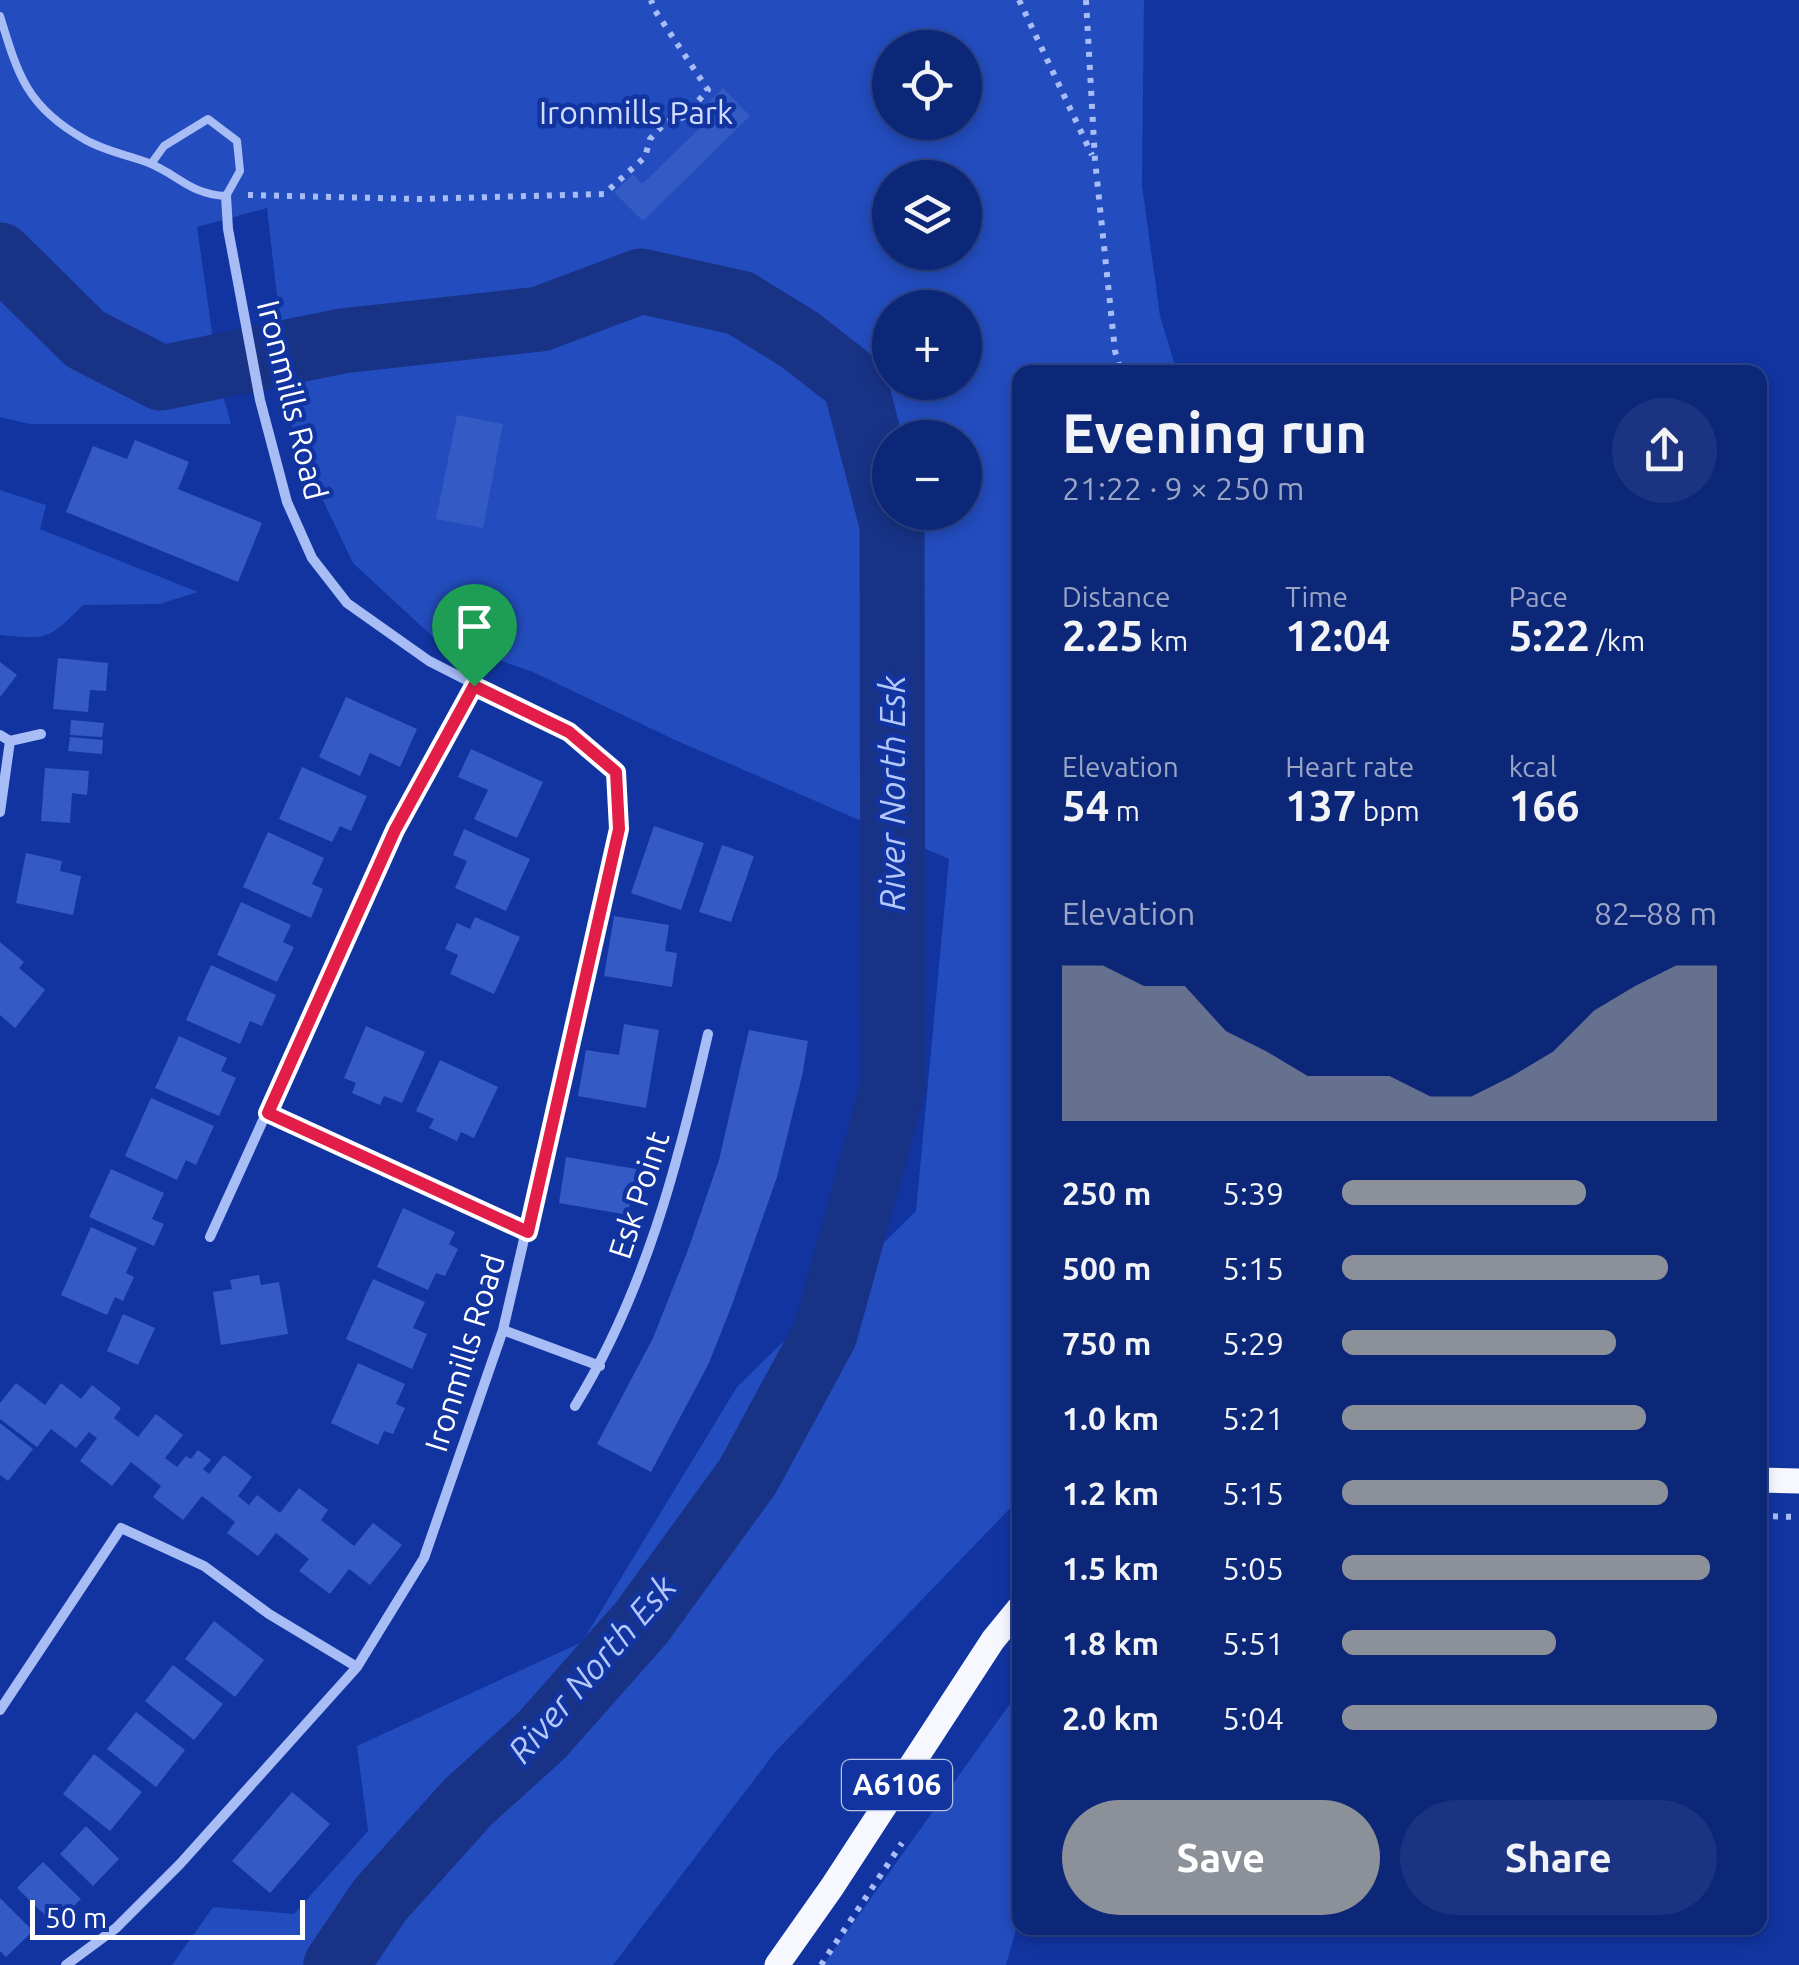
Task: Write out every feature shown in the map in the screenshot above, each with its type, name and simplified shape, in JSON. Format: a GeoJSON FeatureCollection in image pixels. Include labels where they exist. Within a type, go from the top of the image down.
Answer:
{"type":"FeatureCollection","features":[{"type":"Feature","properties":{"kind":"main road"},"geometry":{"type":"LineString","coordinates":[[1767,1480],[1799,1481]]}},
{"type":"Feature","properties":{"kind":"main road","name":"A6106"},"geometry":{"type":"LineString","coordinates":[[777,1965],[992,1640],[1012,1616]]}},
{"type":"Feature","properties":{"kind":"street","name":"Ironmills Road"},"geometry":{"type":"LineString","coordinates":[[66,1965],[116,1928],[180,1864],[357,1667],[424,1558],[503,1330],[619,829],[616,772],[569,732],[429,660],[346,602],[312,558],[287,502],[260,400],[228,230],[226,196]]}},
{"type":"Feature","properties":{"kind":"street"},"geometry":{"type":"LineString","coordinates":[[0,812],[5,738],[42,734]]}},
{"type":"Feature","properties":{"kind":"street"},"geometry":{"type":"LineString","coordinates":[[210,1238],[395,830]]}},
{"type":"Feature","properties":{"kind":"street","name":"Esk Point"},"geometry":{"type":"LineString","coordinates":[[575,1406],[600,1366],[629,1304],[656,1231],[680,1155],[708,1034]]}},
{"type":"Feature","properties":{"kind":"street"},"geometry":{"type":"LineString","coordinates":[[268,1113],[528,1232]]}},
{"type":"Feature","properties":{"kind":"street"},"geometry":{"type":"LineString","coordinates":[[503,1330],[600,1366]]}},
{"type":"Feature","properties":{"kind":"street"},"geometry":{"type":"LineString","coordinates":[[0,1710],[121,1528],[204,1566],[269,1614],[357,1667]]}},
{"type":"Feature","properties":{"kind":"lane"},"geometry":{"type":"LineString","coordinates":[[0,16],[18,74],[35,102],[84,139],[151,164],[203,195],[226,196],[240,171],[237,141],[208,119],[164,146],[151,164]]}},
{"type":"Feature","properties":{"kind":"path"},"geometry":{"type":"LineString","coordinates":[[226,196],[419,199],[604,194],[645,157],[650,140],[666,122],[684,116],[708,90],[654,9],[652,0]]}},
{"type":"Feature","properties":{"kind":"path"},"geometry":{"type":"LineString","coordinates":[[1019,0],[1095,160]]}},
{"type":"Feature","properties":{"kind":"path"},"geometry":{"type":"LineString","coordinates":[[1086,0],[1095,160],[1119,365]]}},
{"type":"Feature","properties":{"kind":"path"},"geometry":{"type":"LineString","coordinates":[[395,830],[474,686]]}},
{"type":"Feature","properties":{"kind":"path"},"geometry":{"type":"LineString","coordinates":[[1767,1516],[1799,1517]]}},
{"type":"Feature","properties":{"kind":"green space","name":"Ironmills Park"},"geometry":{"type":"Polygon","coordinates":[[[0,0],[1144,0],[1142,185],[1160,316],[1175,365],[1012,365],[1012,1506],[776,1751],[613,1965],[172,1965],[213,1907],[294,1914],[368,1831],[357,1746],[582,1642],[737,1387],[916,1211],[949,859],[675,740],[533,672],[433,637],[353,563],[293,438],[267,208],[197,227],[219,381],[231,424],[30,424],[0,417],[0,0]]]}},
{"type":"Feature","properties":{"kind":"green space"},"geometry":{"type":"Polygon","coordinates":[[[0,490],[46,505],[40,529],[198,592],[160,604],[83,605],[47,635],[0,635],[0,490]]]}},
{"type":"Feature","properties":{"kind":"green space"},"geometry":{"type":"Polygon","coordinates":[[[1012,1701],[1014,1935],[1006,1965],[823,1965],[1012,1701]]]}},
{"type":"Feature","properties":{"kind":"building"},"geometry":{"type":"Polygon","coordinates":[[[723,88],[750,116],[643,221],[614,192],[633,174],[642,184],[698,130],[690,121],[723,88]]]}},
{"type":"Feature","properties":{"kind":"building"},"geometry":{"type":"Polygon","coordinates":[[[457,415],[503,424],[483,528],[436,519],[457,415]]]}},
{"type":"Feature","properties":{"kind":"building"},"geometry":{"type":"Polygon","coordinates":[[[135,440],[189,462],[178,489],[262,523],[238,582],[66,512],[93,446],[127,459],[135,440]]]}},
{"type":"Feature","properties":{"kind":"building"},"geometry":{"type":"Polygon","coordinates":[[[58,658],[108,663],[106,691],[90,690],[88,712],[53,709],[58,658]]]}},
{"type":"Feature","properties":{"kind":"building"},"geometry":{"type":"Polygon","coordinates":[[[0,662],[17,675],[0,697],[0,662]]]}},
{"type":"Feature","properties":{"kind":"building"},"geometry":{"type":"Polygon","coordinates":[[[346,697],[417,729],[400,767],[370,753],[360,776],[319,757],[346,697]]]}},
{"type":"Feature","properties":{"kind":"building"},"geometry":{"type":"Polygon","coordinates":[[[71,720],[104,723],[102,737],[70,735],[71,720]]]}},
{"type":"Feature","properties":{"kind":"building"},"geometry":{"type":"Polygon","coordinates":[[[70,737],[103,740],[102,754],[68,751],[70,737]]]}},
{"type":"Feature","properties":{"kind":"building"},"geometry":{"type":"Polygon","coordinates":[[[471,749],[543,782],[517,838],[474,819],[488,790],[458,777],[471,749]]]}},
{"type":"Feature","properties":{"kind":"building"},"geometry":{"type":"Polygon","coordinates":[[[302,767],[367,796],[351,831],[340,826],[332,842],[279,819],[302,767]]]}},
{"type":"Feature","properties":{"kind":"building"},"geometry":{"type":"Polygon","coordinates":[[[45,768],[89,771],[87,795],[72,793],[70,823],[41,821],[45,768]]]}},
{"type":"Feature","properties":{"kind":"building"},"geometry":{"type":"Polygon","coordinates":[[[654,826],[704,843],[681,910],[631,893],[654,826]]]}},
{"type":"Feature","properties":{"kind":"building"},"geometry":{"type":"Polygon","coordinates":[[[464,829],[530,859],[506,911],[455,888],[467,861],[453,855],[464,829]]]}},
{"type":"Feature","properties":{"kind":"building"},"geometry":{"type":"Polygon","coordinates":[[[268,832],[324,858],[312,884],[323,889],[311,918],[243,887],[268,832]]]}},
{"type":"Feature","properties":{"kind":"building"},"geometry":{"type":"Polygon","coordinates":[[[722,845],[754,856],[731,922],[699,912],[722,845]]]}},
{"type":"Feature","properties":{"kind":"building"},"geometry":{"type":"Polygon","coordinates":[[[26,853],[62,861],[60,871],[81,876],[73,915],[16,903],[26,853]]]}},
{"type":"Feature","properties":{"kind":"building"},"geometry":{"type":"Polygon","coordinates":[[[241,902],[291,925],[283,942],[294,947],[277,982],[217,955],[241,902]]]}},
{"type":"Feature","properties":{"kind":"building"},"geometry":{"type":"Polygon","coordinates":[[[614,916],[669,925],[665,951],[677,953],[672,987],[604,976],[614,916]]]}},
{"type":"Feature","properties":{"kind":"building"},"geometry":{"type":"Polygon","coordinates":[[[475,917],[520,937],[494,994],[450,974],[458,955],[445,949],[457,923],[470,929],[475,917]]]}},
{"type":"Feature","properties":{"kind":"building"},"geometry":{"type":"Polygon","coordinates":[[[0,942],[24,962],[19,968],[45,990],[15,1028],[0,1015],[0,942]]]}},
{"type":"Feature","properties":{"kind":"building"},"geometry":{"type":"Polygon","coordinates":[[[211,965],[276,995],[262,1026],[250,1021],[240,1044],[186,1020],[211,965]]]}},
{"type":"Feature","properties":{"kind":"building"},"geometry":{"type":"Polygon","coordinates":[[[624,1024],[659,1030],[646,1108],[578,1096],[586,1050],[619,1055],[624,1024]]]}},
{"type":"Feature","properties":{"kind":"building"},"geometry":{"type":"Polygon","coordinates":[[[366,1026],[425,1052],[402,1103],[384,1096],[380,1105],[352,1093],[356,1083],[344,1078],[366,1026]]]}},
{"type":"Feature","properties":{"kind":"building"},"geometry":{"type":"Polygon","coordinates":[[[749,1030],[808,1041],[802,1076],[777,1177],[733,1302],[709,1363],[651,1472],[597,1444],[653,1338],[688,1250],[719,1160],[749,1030]]]}},
{"type":"Feature","properties":{"kind":"building"},"geometry":{"type":"Polygon","coordinates":[[[179,1036],[227,1058],[221,1071],[236,1078],[219,1116],[155,1088],[179,1036]]]}},
{"type":"Feature","properties":{"kind":"building"},"geometry":{"type":"Polygon","coordinates":[[[440,1060],[498,1087],[474,1138],[461,1132],[457,1141],[429,1128],[434,1119],[416,1111],[440,1060]]]}},
{"type":"Feature","properties":{"kind":"building"},"geometry":{"type":"Polygon","coordinates":[[[151,1098],[214,1126],[196,1165],[186,1160],[177,1180],[125,1156],[151,1098]]]}},
{"type":"Feature","properties":{"kind":"building"},"geometry":{"type":"Polygon","coordinates":[[[566,1157],[636,1169],[628,1215],[559,1203],[566,1157]]]}},
{"type":"Feature","properties":{"kind":"building"},"geometry":{"type":"Polygon","coordinates":[[[111,1169],[164,1193],[152,1219],[164,1224],[154,1246],[89,1217],[111,1169]]]}},
{"type":"Feature","properties":{"kind":"building"},"geometry":{"type":"Polygon","coordinates":[[[403,1208],[455,1232],[449,1244],[458,1249],[445,1276],[436,1273],[428,1290],[377,1267],[403,1208]]]}},
{"type":"Feature","properties":{"kind":"building"},"geometry":{"type":"Polygon","coordinates":[[[91,1227],[137,1248],[126,1273],[134,1277],[123,1301],[115,1297],[107,1315],[61,1295],[91,1227]]]}},
{"type":"Feature","properties":{"kind":"building"},"geometry":{"type":"Polygon","coordinates":[[[259,1275],[261,1285],[279,1282],[288,1334],[221,1345],[213,1292],[232,1289],[230,1280],[259,1275]]]}},
{"type":"Feature","properties":{"kind":"building"},"geometry":{"type":"Polygon","coordinates":[[[373,1279],[425,1302],[413,1328],[427,1334],[412,1369],[346,1339],[373,1279]]]}},
{"type":"Feature","properties":{"kind":"building"},"geometry":{"type":"Polygon","coordinates":[[[123,1314],[155,1328],[138,1365],[107,1351],[123,1314]]]}},
{"type":"Feature","properties":{"kind":"building"},"geometry":{"type":"Polygon","coordinates":[[[358,1363],[405,1384],[396,1404],[405,1408],[393,1434],[384,1431],[378,1445],[331,1423],[358,1363]]]}},
{"type":"Feature","properties":{"kind":"building"},"geometry":{"type":"Polygon","coordinates":[[[16,1383],[45,1405],[61,1383],[81,1399],[92,1385],[121,1408],[114,1418],[138,1437],[156,1414],[183,1435],[165,1458],[177,1467],[198,1450],[211,1460],[203,1469],[209,1474],[224,1455],[252,1477],[238,1496],[249,1505],[257,1495],[280,1513],[299,1488],[328,1510],[321,1520],[354,1546],[373,1523],[402,1545],[370,1585],[349,1569],[330,1594],[299,1571],[309,1559],[276,1533],[258,1556],[227,1533],[235,1522],[202,1496],[183,1520],[153,1497],[161,1486],[131,1462],[112,1486],[80,1461],[97,1438],[89,1432],[76,1448],[51,1429],[37,1447],[0,1419],[0,1403],[16,1383]]]}},
{"type":"Feature","properties":{"kind":"building"},"geometry":{"type":"Polygon","coordinates":[[[0,1423],[33,1449],[8,1481],[0,1475],[0,1423]]]}},
{"type":"Feature","properties":{"kind":"building"},"geometry":{"type":"Polygon","coordinates":[[[214,1621],[264,1660],[235,1697],[185,1659],[214,1621]]]}},
{"type":"Feature","properties":{"kind":"building"},"geometry":{"type":"Polygon","coordinates":[[[173,1665],[223,1704],[194,1740],[145,1701],[173,1665]]]}},
{"type":"Feature","properties":{"kind":"building"},"geometry":{"type":"Polygon","coordinates":[[[136,1712],[185,1750],[156,1787],[107,1749],[136,1712]]]}},
{"type":"Feature","properties":{"kind":"building"},"geometry":{"type":"Polygon","coordinates":[[[94,1754],[142,1792],[110,1831],[63,1794],[94,1754]]]}},
{"type":"Feature","properties":{"kind":"building"},"geometry":{"type":"Polygon","coordinates":[[[292,1792],[330,1824],[270,1893],[232,1861],[292,1792]]]}},
{"type":"Feature","properties":{"kind":"building"},"geometry":{"type":"Polygon","coordinates":[[[86,1826],[119,1859],[93,1886],[60,1854],[86,1826]]]}},
{"type":"Feature","properties":{"kind":"building"},"geometry":{"type":"Polygon","coordinates":[[[43,1862],[81,1899],[55,1925],[17,1888],[43,1862]]]}},
{"type":"Feature","properties":{"kind":"building"},"geometry":{"type":"Polygon","coordinates":[[[0,1898],[33,1931],[6,1957],[0,1951],[0,1898]]]}},
{"type":"Feature","properties":{"kind":"waterway","name":"River North Esk"},"geometry":{"type":"LineString","coordinates":[[0,255],[85,339],[161,378],[342,341],[540,319],[641,281],[740,303],[800,340],[855,383],[892,524],[893,1087],[825,1334],[748,1476],[642,1622],[542,1735],[468,1802],[380,1900],[336,1965]]}},
{"type":"Feature","properties":{"kind":"route"},"geometry":{"type":"LineString","coordinates":[[474,686],[569,732],[616,772],[619,829],[528,1232],[268,1113],[395,830],[474,686]]}}]}
